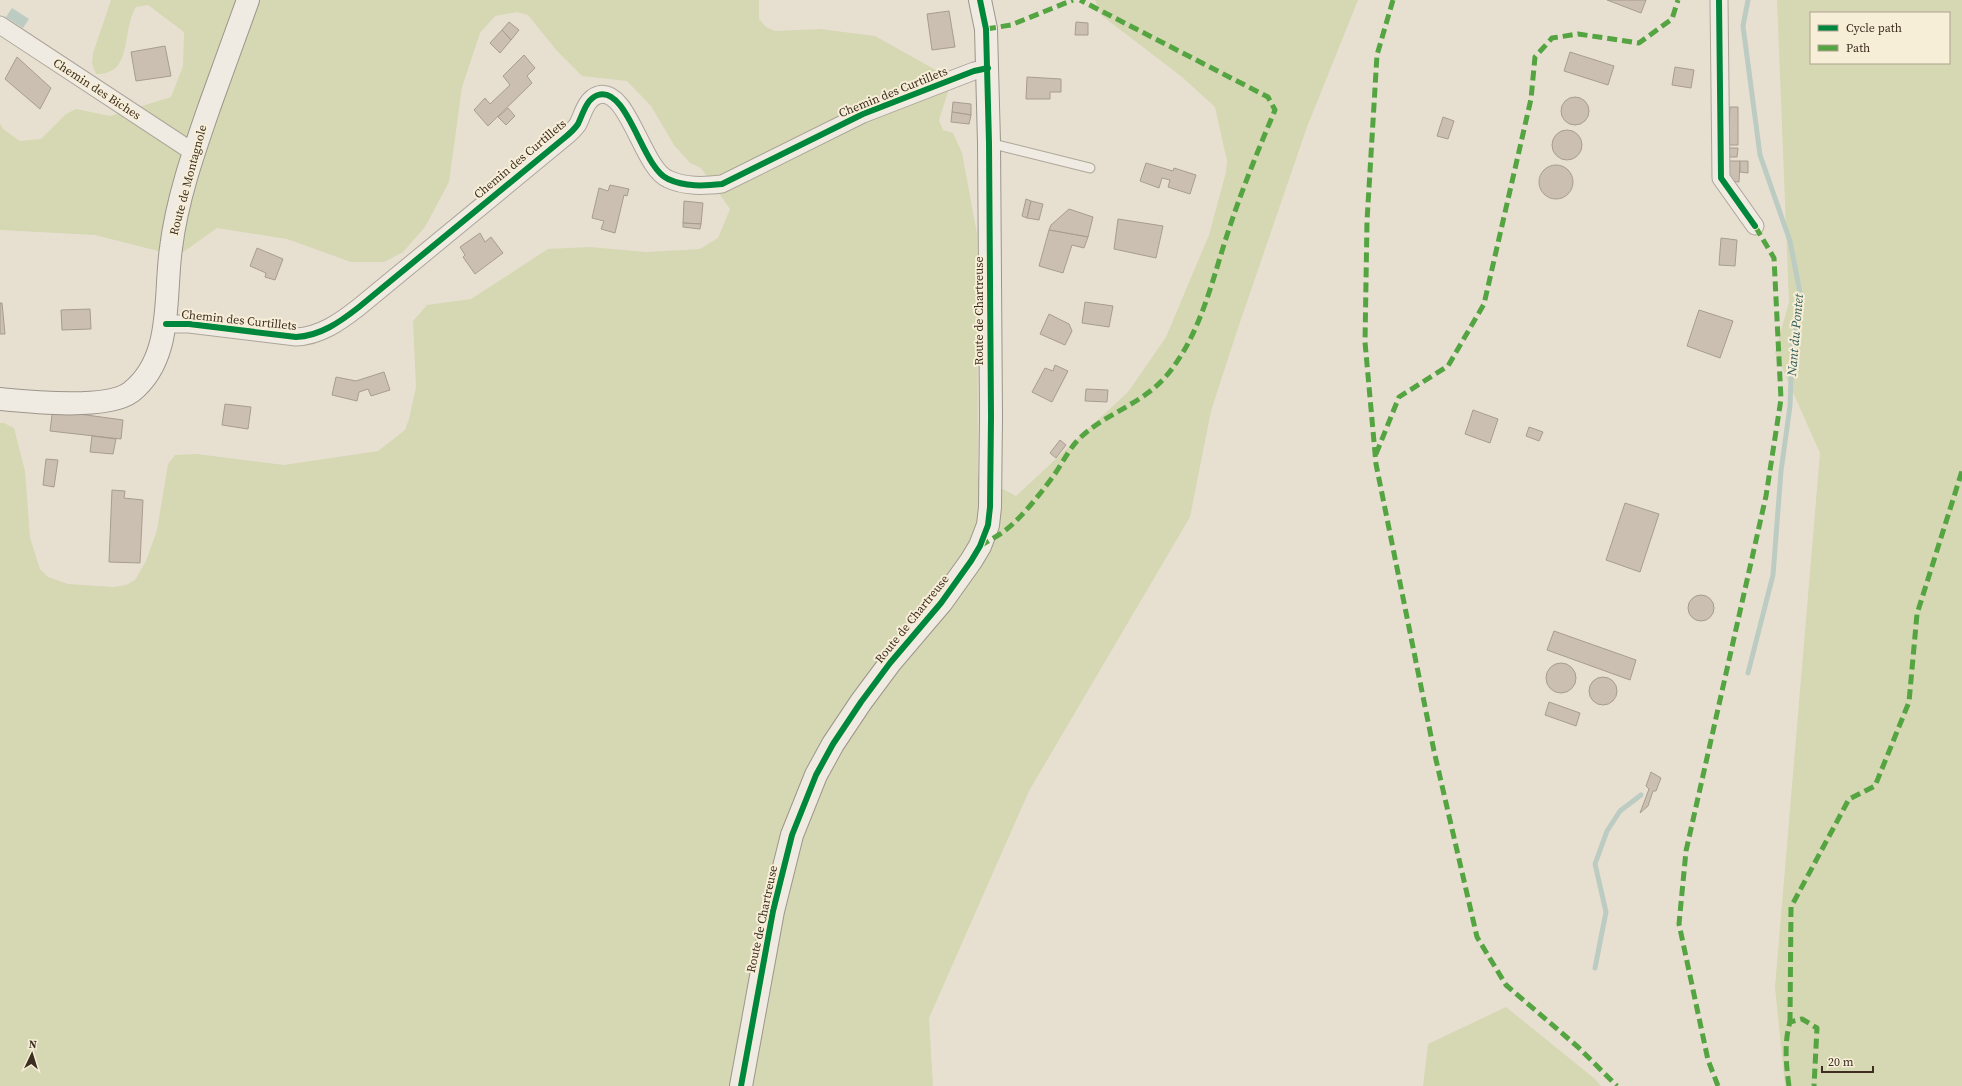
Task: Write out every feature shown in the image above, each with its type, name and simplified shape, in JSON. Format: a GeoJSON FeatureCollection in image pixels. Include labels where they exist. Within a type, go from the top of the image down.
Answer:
{"type":"FeatureCollection","features":[{"type":"Feature","properties":{"kind":"main road","name":"Route de Montagnole"},"geometry":{"type":"LineString","coordinates":[[0,399],[96,403],[117,399],[130,393],[148,373],[161,345],[166,324],[170,249],[193,152],[248,0]]}},
{"type":"Feature","properties":{"kind":"main road","name":"Route de Chartreuse"},"geometry":{"type":"LineString","coordinates":[[741,1086],[773,911],[792,835],[816,775],[833,744],[861,702],[890,663],[941,603],[971,561],[980,546],[988,524],[990,507],[991,417],[990,143],[986,29],[980,0]]}},
{"type":"Feature","properties":{"kind":"street"},"geometry":{"type":"LineString","coordinates":[[1719,0],[1721,178],[1755,226]]}},
{"type":"Feature","properties":{"kind":"street","name":"Chemin des Biches"},"geometry":{"type":"LineString","coordinates":[[0,25],[193,152]]}},
{"type":"Feature","properties":{"kind":"street","name":"Chemin des Curtillets"},"geometry":{"type":"LineString","coordinates":[[166,324],[190,324],[296,337],[310,336],[329,328],[359,308],[563,139],[577,125],[590,101],[597,95],[605,94],[614,98],[622,106],[648,159],[656,170],[667,179],[701,186],[722,184],[863,114],[974,71],[988,68]]}},
{"type":"Feature","properties":{"kind":"lane"},"geometry":{"type":"LineString","coordinates":[[990,143],[1090,168]]}},
{"type":"Feature","properties":{"kind":"green space"},"geometry":{"type":"Polygon","coordinates":[[[111,0],[759,0],[759,19],[766,27],[775,31],[820,29],[875,36],[952,79],[939,120],[943,130],[953,133],[962,153],[977,234],[978,476],[1016,496],[1128,392],[1166,337],[1209,235],[1226,172],[1227,161],[1215,107],[1182,77],[1101,15],[1095,0],[1358,0],[1307,127],[1236,334],[1211,411],[1190,517],[1029,791],[929,1018],[933,1086],[0,1086],[0,423],[4,423],[14,428],[25,471],[30,538],[40,569],[48,577],[68,584],[114,587],[126,585],[135,580],[146,561],[157,530],[168,464],[175,455],[197,454],[284,465],[378,451],[405,430],[409,419],[416,387],[413,321],[427,305],[471,299],[548,249],[590,247],[646,252],[700,249],[718,238],[730,209],[701,168],[690,163],[674,145],[651,106],[627,81],[582,76],[557,51],[528,15],[517,12],[495,16],[480,33],[462,87],[449,182],[425,227],[403,252],[384,262],[351,262],[287,239],[217,228],[182,253],[170,254],[95,235],[0,230],[0,123],[3,129],[20,141],[41,139],[66,114],[76,109],[110,116],[171,97],[183,66],[184,32],[148,5],[136,7],[129,28],[125,50],[116,67],[108,72],[96,74],[92,64],[93,53],[111,0]]]}},
{"type":"Feature","properties":{"kind":"green space"},"geometry":{"type":"Polygon","coordinates":[[[1777,0],[1962,0],[1962,1086],[1785,1086],[1775,987],[1820,453],[1775,352],[1789,302],[1777,0]]]}},
{"type":"Feature","properties":{"kind":"green space"},"geometry":{"type":"Polygon","coordinates":[[[1506,1007],[1595,1079],[1601,1086],[1423,1086],[1428,1044],[1506,1007]]]}},
{"type":"Feature","properties":{"kind":"shaded area"},"geometry":{"type":"Polygon","coordinates":[[[12,8],[29,19],[23,28],[6,17],[12,8]]]}},
{"type":"Feature","properties":{"kind":"building"},"geometry":{"type":"Polygon","coordinates":[[[1607,0],[1646,0],[1641,13],[1607,0]]]}},
{"type":"Feature","properties":{"kind":"building"},"geometry":{"type":"Polygon","coordinates":[[[949,11],[955,47],[932,50],[927,14],[949,11]]]}},
{"type":"Feature","properties":{"kind":"building"},"geometry":{"type":"Polygon","coordinates":[[[509,22],[519,30],[511,40],[502,30],[509,22]]]}},
{"type":"Feature","properties":{"kind":"building"},"geometry":{"type":"Polygon","coordinates":[[[1076,22],[1088,23],[1088,35],[1075,35],[1076,22]]]}},
{"type":"Feature","properties":{"kind":"building"},"geometry":{"type":"Polygon","coordinates":[[[502,30],[511,40],[500,53],[490,43],[502,30]]]}},
{"type":"Feature","properties":{"kind":"building"},"geometry":{"type":"Polygon","coordinates":[[[165,46],[171,76],[136,81],[131,52],[165,46]]]}},
{"type":"Feature","properties":{"kind":"building"},"geometry":{"type":"Polygon","coordinates":[[[1570,52],[1614,66],[1608,85],[1564,71],[1570,52]]]}},
{"type":"Feature","properties":{"kind":"building"},"geometry":{"type":"Polygon","coordinates":[[[524,55],[535,68],[527,76],[532,83],[488,126],[474,110],[485,98],[490,104],[510,85],[503,76],[524,55]]]}},
{"type":"Feature","properties":{"kind":"building"},"geometry":{"type":"Polygon","coordinates":[[[17,57],[51,88],[40,109],[5,79],[17,57]]]}},
{"type":"Feature","properties":{"kind":"building"},"geometry":{"type":"Polygon","coordinates":[[[1675,67],[1694,70],[1691,88],[1672,85],[1675,67]]]}},
{"type":"Feature","properties":{"kind":"building"},"geometry":{"type":"Polygon","coordinates":[[[1027,77],[1061,79],[1061,92],[1050,92],[1050,99],[1026,99],[1027,77]]]}},
{"type":"Feature","properties":{"kind":"building"},"geometry":{"type":"Polygon","coordinates":[[[1575,97],[1585,101],[1589,111],[1585,121],[1575,125],[1565,121],[1561,111],[1565,101],[1575,97]]]}},
{"type":"Feature","properties":{"kind":"building"},"geometry":{"type":"Polygon","coordinates":[[[953,102],[971,104],[971,115],[952,112],[953,102]]]}},
{"type":"Feature","properties":{"kind":"building"},"geometry":{"type":"Polygon","coordinates":[[[1730,107],[1738,107],[1738,145],[1728,145],[1730,107]]]}},
{"type":"Feature","properties":{"kind":"building"},"geometry":{"type":"Polygon","coordinates":[[[508,108],[515,116],[506,125],[498,117],[508,108]]]}},
{"type":"Feature","properties":{"kind":"building"},"geometry":{"type":"Polygon","coordinates":[[[952,112],[971,115],[969,124],[951,122],[952,112]]]}},
{"type":"Feature","properties":{"kind":"building"},"geometry":{"type":"Polygon","coordinates":[[[1443,117],[1454,121],[1448,139],[1437,136],[1443,117]]]}},
{"type":"Feature","properties":{"kind":"building"},"geometry":{"type":"Polygon","coordinates":[[[1567,130],[1577,135],[1582,145],[1577,155],[1567,160],[1557,155],[1552,145],[1557,135],[1567,130]]]}},
{"type":"Feature","properties":{"kind":"building"},"geometry":{"type":"Polygon","coordinates":[[[1729,148],[1738,148],[1737,157],[1729,157],[1729,148]]]}},
{"type":"Feature","properties":{"kind":"building"},"geometry":{"type":"Polygon","coordinates":[[[1729,161],[1740,161],[1739,182],[1728,181],[1729,161]]]}},
{"type":"Feature","properties":{"kind":"building"},"geometry":{"type":"Polygon","coordinates":[[[1740,161],[1748,161],[1748,173],[1740,172],[1740,161]]]}},
{"type":"Feature","properties":{"kind":"building"},"geometry":{"type":"Polygon","coordinates":[[[1146,163],[1173,171],[1174,168],[1196,175],[1190,194],[1168,187],[1170,180],[1162,178],[1159,188],[1140,181],[1146,163]]]}},
{"type":"Feature","properties":{"kind":"building"},"geometry":{"type":"Polygon","coordinates":[[[1559,165],[1566,167],[1571,172],[1573,182],[1571,192],[1566,197],[1553,199],[1546,197],[1541,192],[1539,179],[1541,172],[1546,167],[1559,165]]]}},
{"type":"Feature","properties":{"kind":"building"},"geometry":{"type":"Polygon","coordinates":[[[610,185],[629,189],[627,196],[624,195],[615,233],[601,229],[604,221],[592,218],[599,188],[608,191],[610,185]]]}},
{"type":"Feature","properties":{"kind":"building"},"geometry":{"type":"Polygon","coordinates":[[[1026,199],[1031,201],[1027,218],[1022,216],[1026,199]]]}},
{"type":"Feature","properties":{"kind":"building"},"geometry":{"type":"Polygon","coordinates":[[[684,201],[703,203],[701,224],[683,223],[684,201]]]}},
{"type":"Feature","properties":{"kind":"building"},"geometry":{"type":"Polygon","coordinates":[[[1031,201],[1043,204],[1039,220],[1027,218],[1031,201]]]}},
{"type":"Feature","properties":{"kind":"building"},"geometry":{"type":"Polygon","coordinates":[[[1069,209],[1093,217],[1088,237],[1049,230],[1051,225],[1069,209]]]}},
{"type":"Feature","properties":{"kind":"building"},"geometry":{"type":"Polygon","coordinates":[[[1118,219],[1163,226],[1156,258],[1114,249],[1118,219]]]}},
{"type":"Feature","properties":{"kind":"building"},"geometry":{"type":"Polygon","coordinates":[[[683,223],[701,224],[700,229],[683,227],[683,223]]]}},
{"type":"Feature","properties":{"kind":"building"},"geometry":{"type":"Polygon","coordinates":[[[1049,230],[1088,237],[1084,248],[1072,245],[1063,273],[1039,266],[1049,230]]]}},
{"type":"Feature","properties":{"kind":"building"},"geometry":{"type":"Polygon","coordinates":[[[480,233],[485,242],[491,237],[503,253],[475,274],[463,257],[465,255],[460,247],[480,233]]]}},
{"type":"Feature","properties":{"kind":"building"},"geometry":{"type":"Polygon","coordinates":[[[1721,238],[1737,240],[1735,266],[1719,265],[1721,238]]]}},
{"type":"Feature","properties":{"kind":"building"},"geometry":{"type":"Polygon","coordinates":[[[257,248],[283,259],[275,280],[265,277],[266,273],[250,266],[257,248]]]}},
{"type":"Feature","properties":{"kind":"building"},"geometry":{"type":"Polygon","coordinates":[[[1085,302],[1113,306],[1109,327],[1082,323],[1085,302]]]}},
{"type":"Feature","properties":{"kind":"building"},"geometry":{"type":"Polygon","coordinates":[[[0,303],[2,303],[5,334],[0,334],[0,303]]]}},
{"type":"Feature","properties":{"kind":"building"},"geometry":{"type":"Polygon","coordinates":[[[90,309],[91,329],[62,330],[61,310],[90,309]]]}},
{"type":"Feature","properties":{"kind":"building"},"geometry":{"type":"Polygon","coordinates":[[[1699,310],[1733,321],[1720,358],[1687,346],[1699,310]]]}},
{"type":"Feature","properties":{"kind":"building"},"geometry":{"type":"Polygon","coordinates":[[[1049,314],[1069,324],[1072,331],[1065,345],[1040,334],[1049,314]]]}},
{"type":"Feature","properties":{"kind":"building"},"geometry":{"type":"Polygon","coordinates":[[[1055,365],[1068,371],[1052,402],[1032,392],[1045,368],[1053,371],[1055,365]]]}},
{"type":"Feature","properties":{"kind":"building"},"geometry":{"type":"Polygon","coordinates":[[[384,372],[390,390],[371,396],[368,389],[359,392],[357,401],[332,395],[336,377],[356,381],[384,372]]]}},
{"type":"Feature","properties":{"kind":"building"},"geometry":{"type":"Polygon","coordinates":[[[1086,389],[1108,390],[1107,402],[1085,401],[1086,389]]]}},
{"type":"Feature","properties":{"kind":"building"},"geometry":{"type":"Polygon","coordinates":[[[225,404],[251,407],[248,429],[222,425],[225,404]]]}},
{"type":"Feature","properties":{"kind":"building"},"geometry":{"type":"Polygon","coordinates":[[[53,407],[78,411],[79,414],[123,420],[121,439],[50,431],[53,407]]]}},
{"type":"Feature","properties":{"kind":"building"},"geometry":{"type":"Polygon","coordinates":[[[1473,410],[1498,419],[1490,443],[1465,434],[1473,410]]]}},
{"type":"Feature","properties":{"kind":"building"},"geometry":{"type":"Polygon","coordinates":[[[1529,427],[1543,432],[1539,441],[1526,436],[1529,427]]]}},
{"type":"Feature","properties":{"kind":"building"},"geometry":{"type":"Polygon","coordinates":[[[92,436],[116,439],[113,454],[90,452],[92,436]]]}},
{"type":"Feature","properties":{"kind":"building"},"geometry":{"type":"Polygon","coordinates":[[[1060,440],[1066,445],[1056,458],[1050,453],[1060,440]]]}},
{"type":"Feature","properties":{"kind":"building"},"geometry":{"type":"Polygon","coordinates":[[[46,459],[58,460],[54,487],[43,485],[46,459]]]}},
{"type":"Feature","properties":{"kind":"building"},"geometry":{"type":"Polygon","coordinates":[[[112,490],[125,491],[124,498],[143,500],[140,563],[109,562],[112,490]]]}},
{"type":"Feature","properties":{"kind":"building"},"geometry":{"type":"Polygon","coordinates":[[[1625,503],[1659,514],[1640,572],[1606,560],[1625,503]]]}},
{"type":"Feature","properties":{"kind":"building"},"geometry":{"type":"Polygon","coordinates":[[[1701,595],[1710,599],[1714,608],[1710,617],[1701,621],[1692,617],[1688,608],[1692,599],[1701,595]]]}},
{"type":"Feature","properties":{"kind":"building"},"geometry":{"type":"Polygon","coordinates":[[[1554,631],[1636,660],[1630,680],[1547,650],[1554,631]]]}},
{"type":"Feature","properties":{"kind":"building"},"geometry":{"type":"Polygon","coordinates":[[[1561,663],[1572,667],[1576,678],[1572,689],[1561,693],[1550,689],[1546,678],[1550,667],[1561,663]]]}},
{"type":"Feature","properties":{"kind":"building"},"geometry":{"type":"Polygon","coordinates":[[[1603,677],[1609,678],[1613,681],[1616,685],[1616,697],[1613,701],[1609,704],[1603,705],[1597,704],[1593,701],[1590,697],[1589,691],[1590,685],[1593,681],[1597,678],[1603,677]]]}},
{"type":"Feature","properties":{"kind":"building"},"geometry":{"type":"Polygon","coordinates":[[[1549,702],[1580,713],[1576,726],[1545,715],[1549,702]]]}},
{"type":"Feature","properties":{"kind":"building"},"geometry":{"type":"Polygon","coordinates":[[[1651,772],[1661,778],[1656,791],[1653,791],[1648,806],[1640,813],[1649,789],[1646,786],[1651,772]]]}},
{"type":"Feature","properties":{"kind":"waterway","name":"Nant du Pontet"},"geometry":{"type":"LineString","coordinates":[[1748,0],[1743,26],[1760,155],[1790,241],[1801,298],[1792,350],[1790,406],[1781,471],[1773,575],[1748,673]]}},
{"type":"Feature","properties":{"kind":"waterway","name":"Nant du Pontet"},"geometry":{"type":"LineString","coordinates":[[1595,968],[1606,912],[1595,864],[1607,831],[1620,811],[1641,795]]}},
{"type":"Feature","properties":{"kind":"marked path"},"geometry":{"type":"LineString","coordinates":[[986,29],[1011,25],[1073,0]]}},
{"type":"Feature","properties":{"kind":"marked path"},"geometry":{"type":"LineString","coordinates":[[980,546],[1003,532],[1022,514],[1052,478],[1077,441],[1098,424],[1157,386],[1179,359],[1198,323],[1240,197],[1275,110],[1268,97],[1080,0]]}},
{"type":"Feature","properties":{"kind":"marked path"},"geometry":{"type":"LineString","coordinates":[[1393,0],[1377,55],[1367,221],[1365,342],[1376,464],[1434,751],[1477,937],[1506,985],[1578,1047],[1617,1086]]}},
{"type":"Feature","properties":{"kind":"marked path"},"geometry":{"type":"LineString","coordinates":[[1376,454],[1399,397],[1448,366],[1484,304],[1531,99],[1535,57],[1552,38],[1578,34],[1639,43],[1672,19],[1678,0]]}},
{"type":"Feature","properties":{"kind":"marked path"},"geometry":{"type":"LineString","coordinates":[[1718,1086],[1708,1060],[1679,924],[1686,851],[1766,496],[1781,399],[1774,258],[1755,226]]}},
{"type":"Feature","properties":{"kind":"marked path"},"geometry":{"type":"LineString","coordinates":[[1790,1022],[1791,907],[1849,799],[1875,786],[1909,702],[1917,614],[1962,471]]}},
{"type":"Feature","properties":{"kind":"marked path"},"geometry":{"type":"LineString","coordinates":[[1789,1086],[1786,1054],[1788,1030],[1790,1022],[1802,1019],[1817,1028],[1814,1086]]}},
{"type":"Feature","properties":{"kind":"cycle path"},"geometry":{"type":"LineString","coordinates":[[741,1086],[773,911],[792,835],[816,775],[833,744],[861,702],[890,663],[941,603],[971,561],[980,546],[988,525],[990,507],[991,417],[989,143],[986,29],[980,0]]}},
{"type":"Feature","properties":{"kind":"cycle path"},"geometry":{"type":"LineString","coordinates":[[1719,0],[1721,178],[1755,226]]}},
{"type":"Feature","properties":{"kind":"cycle path"},"geometry":{"type":"LineString","coordinates":[[166,324],[189,324],[296,337],[313,334],[329,327],[345,318],[359,307],[567,136],[578,124],[588,103],[598,95],[609,96],[618,103],[650,160],[659,172],[674,182],[708,185],[722,184],[863,114],[974,71],[988,68]]}}]}
